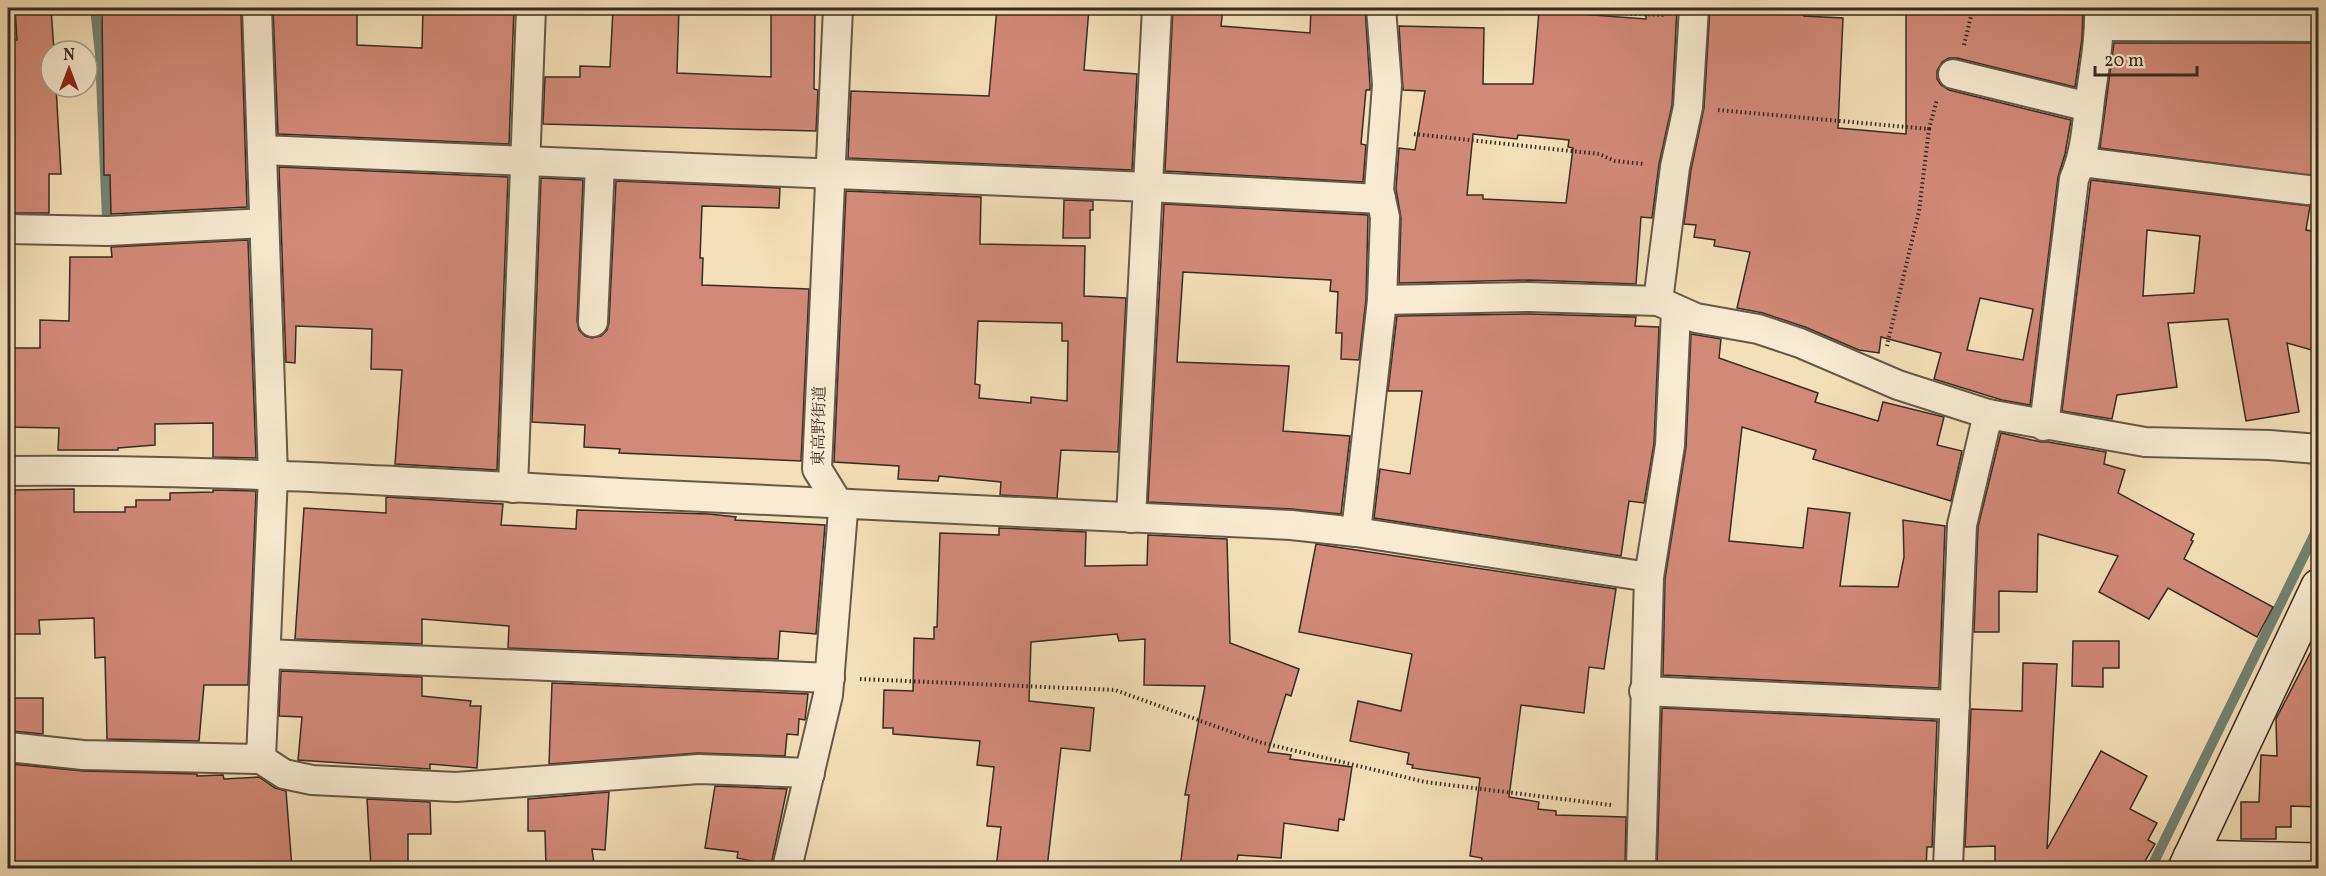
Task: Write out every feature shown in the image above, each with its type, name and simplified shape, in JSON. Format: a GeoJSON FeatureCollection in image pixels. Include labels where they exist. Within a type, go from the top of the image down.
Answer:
{"type":"FeatureCollection","features":[{"type":"Feature","properties":{"kind":"street"},"geometry":{"type":"LineString","coordinates":[[257,8],[273,475],[261,759]]}},
{"type":"Feature","properties":{"kind":"street"},"geometry":{"type":"LineString","coordinates":[[513,488],[531,8]]}},
{"type":"Feature","properties":{"kind":"street","name":"東高野街道"},"geometry":{"type":"LineString","coordinates":[[787,868],[828,695],[843,511],[817,469],[838,8]]}},
{"type":"Feature","properties":{"kind":"street"},"geometry":{"type":"LineString","coordinates":[[1131,518],[1157,8]]}},
{"type":"Feature","properties":{"kind":"street"},"geometry":{"type":"LineString","coordinates":[[1356,532],[1382,300],[1385,217],[1379,190],[1387,85],[1381,8]]}},
{"type":"Feature","properties":{"kind":"street"},"geometry":{"type":"LineString","coordinates":[[1641,868],[1644,691],[1649,577],[1670,445],[1667,305],[1675,167],[1688,107],[1693,12]]}},
{"type":"Feature","properties":{"kind":"street"},"geometry":{"type":"LineString","coordinates":[[2044,426],[2074,179],[2082,162],[2099,17],[2319,27]]}},
{"type":"Feature","properties":{"kind":"street"},"geometry":{"type":"LineString","coordinates":[[1953,74],[2089,107]]}},
{"type":"Feature","properties":{"kind":"street"},"geometry":{"type":"LineString","coordinates":[[262,150],[1381,199]]}},
{"type":"Feature","properties":{"kind":"street"},"geometry":{"type":"LineString","coordinates":[[2082,162],[2308,190]]}},
{"type":"Feature","properties":{"kind":"street"},"geometry":{"type":"LineString","coordinates":[[593,322],[600,164]]}},
{"type":"Feature","properties":{"kind":"street"},"geometry":{"type":"LineString","coordinates":[[8,229],[107,231],[264,223]]}},
{"type":"Feature","properties":{"kind":"street"},"geometry":{"type":"LineString","coordinates":[[1382,300],[1530,297],[1667,305],[1696,318],[1758,329],[1800,343],[1879,377],[1988,414],[2044,426],[2145,442],[2268,445],[2319,449]]}},
{"type":"Feature","properties":{"kind":"street"},"geometry":{"type":"LineString","coordinates":[[1948,868],[1962,525],[1988,414]]}},
{"type":"Feature","properties":{"kind":"street"},"geometry":{"type":"LineString","coordinates":[[8,471],[97,470],[273,475],[839,505],[1291,525],[1356,532],[1649,577]]}},
{"type":"Feature","properties":{"kind":"street"},"geometry":{"type":"LineString","coordinates":[[2316,599],[2188,863],[2319,860]]}},
{"type":"Feature","properties":{"kind":"street"},"geometry":{"type":"LineString","coordinates":[[266,654],[830,678]]}},
{"type":"Feature","properties":{"kind":"street"},"geometry":{"type":"LineString","coordinates":[[1644,691],[1955,705]]}},
{"type":"Feature","properties":{"kind":"street"},"geometry":{"type":"LineString","coordinates":[[8,747],[83,755],[261,759],[284,774],[312,780],[456,788],[699,770],[810,773]]}},
{"type":"Feature","properties":{"kind":"path"},"geometry":{"type":"LineString","coordinates":[[1491,8],[1693,12]]}},
{"type":"Feature","properties":{"kind":"path"},"geometry":{"type":"LineString","coordinates":[[1688,107],[1929,129],[1919,211],[1879,377]]}},
{"type":"Feature","properties":{"kind":"path"},"geometry":{"type":"LineString","coordinates":[[1384,131],[1599,154],[1614,161],[1675,167]]}},
{"type":"Feature","properties":{"kind":"path"},"geometry":{"type":"LineString","coordinates":[[830,678],[1115,690],[1259,742],[1425,782],[1642,808]]}},
{"type":"Feature","properties":{"kind":"building"},"geometry":{"type":"Polygon","coordinates":[[[15,8],[51,8],[53,39],[39,39],[39,99],[57,99],[61,174],[49,174],[49,213],[8,213],[8,40],[17,40],[15,8]]]}},
{"type":"Feature","properties":{"kind":"building"},"geometry":{"type":"Polygon","coordinates":[[[102,8],[133,8],[133,14],[200,10],[200,14],[241,12],[247,207],[111,214],[110,175],[104,175],[102,8]]]}},
{"type":"Feature","properties":{"kind":"building"},"geometry":{"type":"Polygon","coordinates":[[[273,8],[357,8],[357,45],[422,48],[423,8],[514,8],[509,144],[278,134],[273,8]]]}},
{"type":"Feature","properties":{"kind":"building"},"geometry":{"type":"Polygon","coordinates":[[[651,8],[679,8],[677,73],[771,77],[771,8],[815,8],[814,89],[818,90],[816,131],[543,124],[545,77],[580,77],[580,66],[610,67],[613,9],[651,11],[651,8]]]}},
{"type":"Feature","properties":{"kind":"building"},"geometry":{"type":"Polygon","coordinates":[[[997,8],[1089,8],[1084,70],[1137,74],[1132,170],[848,158],[851,91],[989,96],[997,8]]]}},
{"type":"Feature","properties":{"kind":"building"},"geometry":{"type":"Polygon","coordinates":[[[1173,8],[1223,8],[1221,26],[1310,33],[1311,8],[1365,8],[1370,90],[1366,90],[1361,144],[1366,145],[1363,182],[1165,171],[1173,8]]]}},
{"type":"Feature","properties":{"kind":"building"},"geometry":{"type":"Polygon","coordinates":[[[1646,8],[1677,8],[1672,105],[1659,164],[1652,218],[1641,217],[1636,284],[1530,280],[1399,283],[1401,218],[1396,189],[1399,148],[1415,150],[1425,91],[1403,90],[1399,26],[1484,28],[1483,84],[1533,84],[1539,11],[1646,19],[1646,8]],[[1473,134],[1467,195],[1483,195],[1483,199],[1566,203],[1573,148],[1568,147],[1569,140],[1518,135],[1517,139],[1473,134]]]}},
{"type":"Feature","properties":{"kind":"building"},"geometry":{"type":"Polygon","coordinates":[[[1710,8],[1805,8],[1804,16],[1843,18],[1838,128],[1906,134],[1906,8],[2083,8],[2082,38],[2075,87],[1957,58],[1949,58],[1942,62],[1937,71],[1937,79],[1949,90],[2071,120],[2058,177],[2030,405],[2002,400],[1934,379],[1941,353],[1881,337],[1879,353],[1859,350],[1805,327],[1763,313],[1737,308],[1750,252],[1714,246],[1715,240],[1694,237],[1696,225],[1684,224],[1691,170],[1704,108],[1710,8]],[[1980,298],[1967,350],[2023,360],[2033,309],[1980,298]]]}},
{"type":"Feature","properties":{"kind":"building"},"geometry":{"type":"Polygon","coordinates":[[[2115,8],[2178,8],[2178,10],[2116,10],[2115,8]]]}},
{"type":"Feature","properties":{"kind":"building"},"geometry":{"type":"Polygon","coordinates":[[[2114,43],[2319,43],[2319,169],[2315,176],[2100,148],[2114,43]]]}},
{"type":"Feature","properties":{"kind":"building"},"geometry":{"type":"Polygon","coordinates":[[[279,167],[508,177],[497,470],[395,464],[402,370],[371,369],[372,329],[296,326],[295,363],[286,362],[279,167]]]}},
{"type":"Feature","properties":{"kind":"building"},"geometry":{"type":"Polygon","coordinates":[[[541,178],[583,180],[577,321],[579,330],[585,336],[592,338],[601,336],[607,330],[609,323],[616,181],[780,188],[779,208],[702,206],[700,258],[703,258],[702,285],[809,289],[801,461],[619,453],[620,449],[584,447],[585,425],[532,422],[541,178]]]}},
{"type":"Feature","properties":{"kind":"building"},"geometry":{"type":"Polygon","coordinates":[[[2091,180],[2310,206],[2306,230],[2319,232],[2319,352],[2287,343],[2299,412],[2246,421],[2228,319],[2168,323],[2177,387],[2117,395],[2112,419],[2062,411],[2091,180]],[[2147,230],[2143,296],[2194,293],[2200,236],[2147,230]]]}},
{"type":"Feature","properties":{"kind":"building"},"geometry":{"type":"Polygon","coordinates":[[[846,191],[981,197],[980,244],[1085,246],[1084,296],[1126,298],[1118,452],[1061,450],[1057,498],[1000,495],[1001,482],[939,476],[938,481],[898,479],[899,466],[834,462],[846,191]],[[978,321],[975,384],[980,385],[979,398],[1031,403],[1031,397],[1067,401],[1068,341],[1062,341],[1062,323],[978,321]]]}},
{"type":"Feature","properties":{"kind":"building"},"geometry":{"type":"Polygon","coordinates":[[[1064,200],[1093,201],[1093,210],[1090,210],[1090,238],[1063,238],[1064,200]]]}},
{"type":"Feature","properties":{"kind":"building"},"geometry":{"type":"Polygon","coordinates":[[[1164,204],[1368,215],[1366,299],[1359,360],[1341,359],[1342,333],[1336,333],[1338,292],[1330,291],[1331,280],[1183,272],[1177,362],[1289,366],[1283,431],[1350,436],[1341,514],[1292,509],[1148,502],[1164,204]]]}},
{"type":"Feature","properties":{"kind":"building"},"geometry":{"type":"Polygon","coordinates":[[[248,240],[256,458],[213,457],[213,423],[155,424],[155,445],[118,448],[118,450],[58,450],[59,428],[8,427],[8,348],[40,348],[40,320],[69,321],[70,257],[112,257],[111,247],[248,240]]]}},
{"type":"Feature","properties":{"kind":"building"},"geometry":{"type":"Polygon","coordinates":[[[1530,314],[1636,317],[1635,326],[1659,327],[1654,443],[1644,503],[1629,501],[1621,556],[1374,518],[1380,469],[1410,474],[1422,391],[1388,391],[1397,316],[1530,314]]]}},
{"type":"Feature","properties":{"kind":"building"},"geometry":{"type":"Polygon","coordinates":[[[1691,334],[1721,339],[1719,358],[1818,393],[1815,402],[1878,421],[1883,402],[1944,417],[1937,445],[1962,451],[1951,501],[1813,459],[1816,450],[1742,427],[1729,541],[1803,548],[1808,508],[1850,513],[1840,586],[1898,587],[1904,557],[1903,520],[1945,526],[1939,688],[1663,675],[1665,579],[1686,447],[1691,334]]]}},
{"type":"Feature","properties":{"kind":"building"},"geometry":{"type":"Polygon","coordinates":[[[2001,433],[2106,452],[2104,464],[2125,470],[2118,493],[2194,534],[2184,559],[2273,607],[2257,637],[2168,588],[2149,619],[2099,592],[2118,556],[2038,534],[2037,592],[1999,591],[1999,632],[1974,632],[1978,527],[2001,433]]]}},
{"type":"Feature","properties":{"kind":"building"},"geometry":{"type":"Polygon","coordinates":[[[74,489],[74,512],[125,512],[125,507],[136,507],[136,500],[170,500],[170,493],[213,492],[213,490],[256,491],[248,685],[204,685],[199,741],[107,739],[105,657],[95,658],[94,618],[39,620],[40,634],[8,634],[8,494],[15,494],[15,490],[74,489]]]}},
{"type":"Feature","properties":{"kind":"building"},"geometry":{"type":"Polygon","coordinates":[[[386,497],[503,504],[501,525],[576,529],[577,510],[709,514],[736,517],[735,520],[825,525],[816,634],[780,631],[778,659],[508,648],[509,626],[422,619],[422,644],[295,639],[304,508],[386,513],[386,497]]]}},
{"type":"Feature","properties":{"kind":"building"},"geometry":{"type":"Polygon","coordinates":[[[999,528],[1086,532],[1085,566],[1147,565],[1148,535],[1227,539],[1230,643],[1299,669],[1291,696],[1286,694],[1268,752],[1291,755],[1290,759],[1352,767],[1344,820],[1339,819],[1338,831],[1284,823],[1281,858],[1238,855],[1236,866],[1233,865],[1233,868],[1180,868],[1189,795],[1185,795],[1205,686],[1144,685],[1145,639],[1119,641],[1117,634],[1031,642],[1029,701],[1094,708],[1090,751],[1061,748],[1047,868],[996,868],[1001,827],[987,826],[994,767],[977,765],[980,741],[893,734],[893,728],[883,728],[884,690],[913,691],[914,638],[934,639],[934,627],[937,627],[940,533],[999,535],[999,528]]]}},
{"type":"Feature","properties":{"kind":"building"},"geometry":{"type":"Polygon","coordinates":[[[1316,544],[1616,589],[1604,669],[1589,667],[1584,713],[1521,705],[1509,797],[1539,802],[1538,809],[1556,811],[1556,815],[1626,817],[1625,868],[1480,868],[1482,858],[1470,856],[1480,778],[1412,768],[1413,765],[1407,764],[1409,753],[1350,741],[1358,701],[1401,711],[1412,654],[1299,632],[1316,544]]]}},
{"type":"Feature","properties":{"kind":"building"},"geometry":{"type":"Polygon","coordinates":[[[2319,636],[2319,807],[2291,806],[2291,827],[2276,827],[2276,839],[2241,839],[2241,802],[2259,802],[2261,755],[2277,756],[2276,719],[2319,636]]]}},
{"type":"Feature","properties":{"kind":"building"},"geometry":{"type":"Polygon","coordinates":[[[2073,641],[2119,641],[2119,668],[2103,668],[2103,687],[2072,686],[2073,641]]]}},
{"type":"Feature","properties":{"kind":"building"},"geometry":{"type":"Polygon","coordinates":[[[2023,663],[2057,664],[2047,849],[2101,751],[2147,776],[2130,809],[2157,823],[2148,840],[2155,844],[2141,868],[1995,868],[1995,846],[1965,847],[1971,709],[2022,711],[2023,663]]]}},
{"type":"Feature","properties":{"kind":"building"},"geometry":{"type":"Polygon","coordinates":[[[281,671],[422,677],[422,696],[471,701],[470,706],[481,706],[477,768],[430,764],[430,769],[298,760],[302,717],[279,716],[281,671]]]}},
{"type":"Feature","properties":{"kind":"building"},"geometry":{"type":"Polygon","coordinates":[[[552,683],[808,694],[805,720],[799,719],[798,735],[787,734],[785,756],[698,753],[549,764],[552,683]]]}},
{"type":"Feature","properties":{"kind":"building"},"geometry":{"type":"Polygon","coordinates":[[[11,698],[43,698],[43,734],[11,731],[11,698]]]}},
{"type":"Feature","properties":{"kind":"building"},"geometry":{"type":"Polygon","coordinates":[[[1662,708],[1937,721],[1932,847],[1927,847],[1926,868],[1657,868],[1662,708]]]}},
{"type":"Feature","properties":{"kind":"building"},"geometry":{"type":"Polygon","coordinates":[[[11,764],[83,771],[223,775],[224,779],[259,777],[275,788],[286,791],[292,868],[8,868],[8,769],[11,770],[11,764]]]}},
{"type":"Feature","properties":{"kind":"building"},"geometry":{"type":"Polygon","coordinates":[[[715,786],[787,789],[771,865],[737,858],[738,852],[705,848],[715,786]]]}},
{"type":"Feature","properties":{"kind":"building"},"geometry":{"type":"Polygon","coordinates":[[[609,792],[605,850],[592,849],[594,864],[570,868],[546,868],[545,831],[528,831],[528,799],[609,792]]]}},
{"type":"Feature","properties":{"kind":"building"},"geometry":{"type":"Polygon","coordinates":[[[367,799],[430,802],[431,834],[408,834],[408,868],[371,868],[367,799]]]}},
{"type":"Feature","properties":{"kind":"waterway"},"geometry":{"type":"LineString","coordinates":[[95,8],[100,54],[107,218]]}},
{"type":"Feature","properties":{"kind":"waterway"},"geometry":{"type":"LineString","coordinates":[[2151,868],[2318,527]]}}]}
